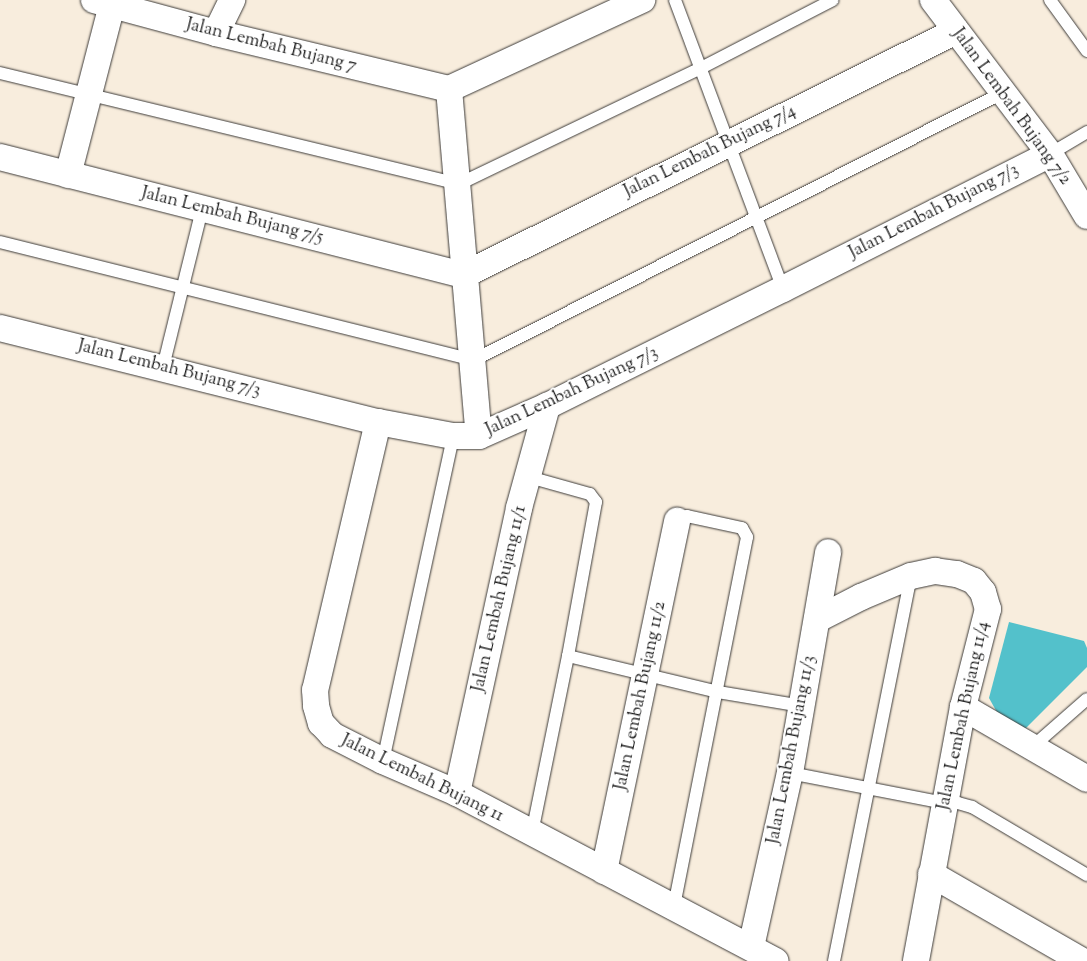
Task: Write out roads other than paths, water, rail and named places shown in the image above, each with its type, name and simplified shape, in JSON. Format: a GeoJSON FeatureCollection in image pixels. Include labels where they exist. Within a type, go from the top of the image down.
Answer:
{"type":"FeatureCollection","features":[{"type":"Feature","properties":{"kind":"street"},"geometry":{"type":"LineString","coordinates":[[216,33],[232,0]]}},
{"type":"Feature","properties":{"kind":"street"},"geometry":{"type":"LineString","coordinates":[[479,436],[474,360],[464,275],[459,184],[450,88],[642,0]]}},
{"type":"Feature","properties":{"kind":"street","name":"Jalan Lembah Bujang 7/2"},"geometry":{"type":"LineString","coordinates":[[933,0],[1050,154],[1087,216]]}},
{"type":"Feature","properties":{"kind":"street"},"geometry":{"type":"LineString","coordinates":[[68,175],[87,96],[106,2]]}},
{"type":"Feature","properties":{"kind":"street","name":"Jalan Lembah Bujang 7"},"geometry":{"type":"LineString","coordinates":[[106,2],[216,33],[450,88]]}},
{"type":"Feature","properties":{"kind":"street","name":"Jalan Lembah Bujang 7/4"},"geometry":{"type":"LineString","coordinates":[[464,275],[729,141],[956,31]]}},
{"type":"Feature","properties":{"kind":"street","name":"Jalan Lembah Bujang 7/3"},"geometry":{"type":"LineString","coordinates":[[0,328],[378,422],[453,436],[479,436],[497,430],[548,406],[1050,154]]}},
{"type":"Feature","properties":{"kind":"street","name":"Jalan Lembah Bujang 7/5"},"geometry":{"type":"LineString","coordinates":[[1,162],[68,175],[464,275]]}},
{"type":"Feature","properties":{"kind":"street","name":"Jalan Lembah Bujang 11/1"},"geometry":{"type":"LineString","coordinates":[[457,793],[528,477],[548,406]]}},
{"type":"Feature","properties":{"kind":"street","name":"Jalan Lembah Bujang 11"},"geometry":{"type":"LineString","coordinates":[[378,422],[315,690],[316,706],[321,723],[332,735],[383,762],[457,793],[775,961]]}},
{"type":"Feature","properties":{"kind":"street","name":"Jalan Lembah Bujang 11/2"},"geometry":{"type":"LineString","coordinates":[[604,870],[647,673],[677,521]]}},
{"type":"Feature","properties":{"kind":"street","name":"Jalan Lembah Bujang 11/3"},"geometry":{"type":"LineString","coordinates":[[751,947],[790,774],[828,552]]}},
{"type":"Feature","properties":{"kind":"street","name":"Jalan Lembah Bujang 11/4"},"geometry":{"type":"LineString","coordinates":[[818,619],[861,597],[911,576],[935,571],[957,574],[974,581],[984,592],[988,608],[963,707],[931,874],[920,959]]}},
{"type":"Feature","properties":{"kind":"street"},"geometry":{"type":"LineString","coordinates":[[963,707],[1087,779]]}},
{"type":"Feature","properties":{"kind":"street"},"geometry":{"type":"LineString","coordinates":[[931,874],[1082,961]]}},
{"type":"Feature","properties":{"kind":"lane"},"geometry":{"type":"LineString","coordinates":[[675,0],[783,289]]}},
{"type":"Feature","properties":{"kind":"lane"},"geometry":{"type":"LineString","coordinates":[[0,73],[87,96],[459,184],[701,68],[833,0]]}},
{"type":"Feature","properties":{"kind":"lane"},"geometry":{"type":"LineString","coordinates":[[1050,0],[1087,51]]}},
{"type":"Feature","properties":{"kind":"lane"},"geometry":{"type":"LineString","coordinates":[[0,242],[474,360],[756,215],[1004,92]]}},
{"type":"Feature","properties":{"kind":"lane"},"geometry":{"type":"LineString","coordinates":[[1050,154],[1087,132]]}},
{"type":"Feature","properties":{"kind":"lane"},"geometry":{"type":"LineString","coordinates":[[163,367],[202,209]]}},
{"type":"Feature","properties":{"kind":"lane"},"geometry":{"type":"LineString","coordinates":[[383,762],[453,436]]}},
{"type":"Feature","properties":{"kind":"lane"},"geometry":{"type":"LineString","coordinates":[[528,477],[590,494],[596,502],[568,656],[532,833]]}},
{"type":"Feature","properties":{"kind":"lane"},"geometry":{"type":"LineString","coordinates":[[674,906],[747,543],[746,532],[742,528],[687,516],[677,521]]}},
{"type":"Feature","properties":{"kind":"lane"},"geometry":{"type":"LineString","coordinates":[[834,961],[911,576]]}},
{"type":"Feature","properties":{"kind":"lane"},"geometry":{"type":"LineString","coordinates":[[568,656],[647,673],[718,692],[802,706]]}},
{"type":"Feature","properties":{"kind":"lane"},"geometry":{"type":"LineString","coordinates":[[1031,748],[1087,699]]}},
{"type":"Feature","properties":{"kind":"lane"},"geometry":{"type":"LineString","coordinates":[[790,774],[972,807],[1087,875]]}},
{"type":"Feature","properties":{"kind":"water"},"geometry":{"type":"Polygon","coordinates":[[[1009,622],[1084,641],[1087,648],[1087,667],[1025,729],[1004,725],[989,698],[1009,622]]]}}]}
